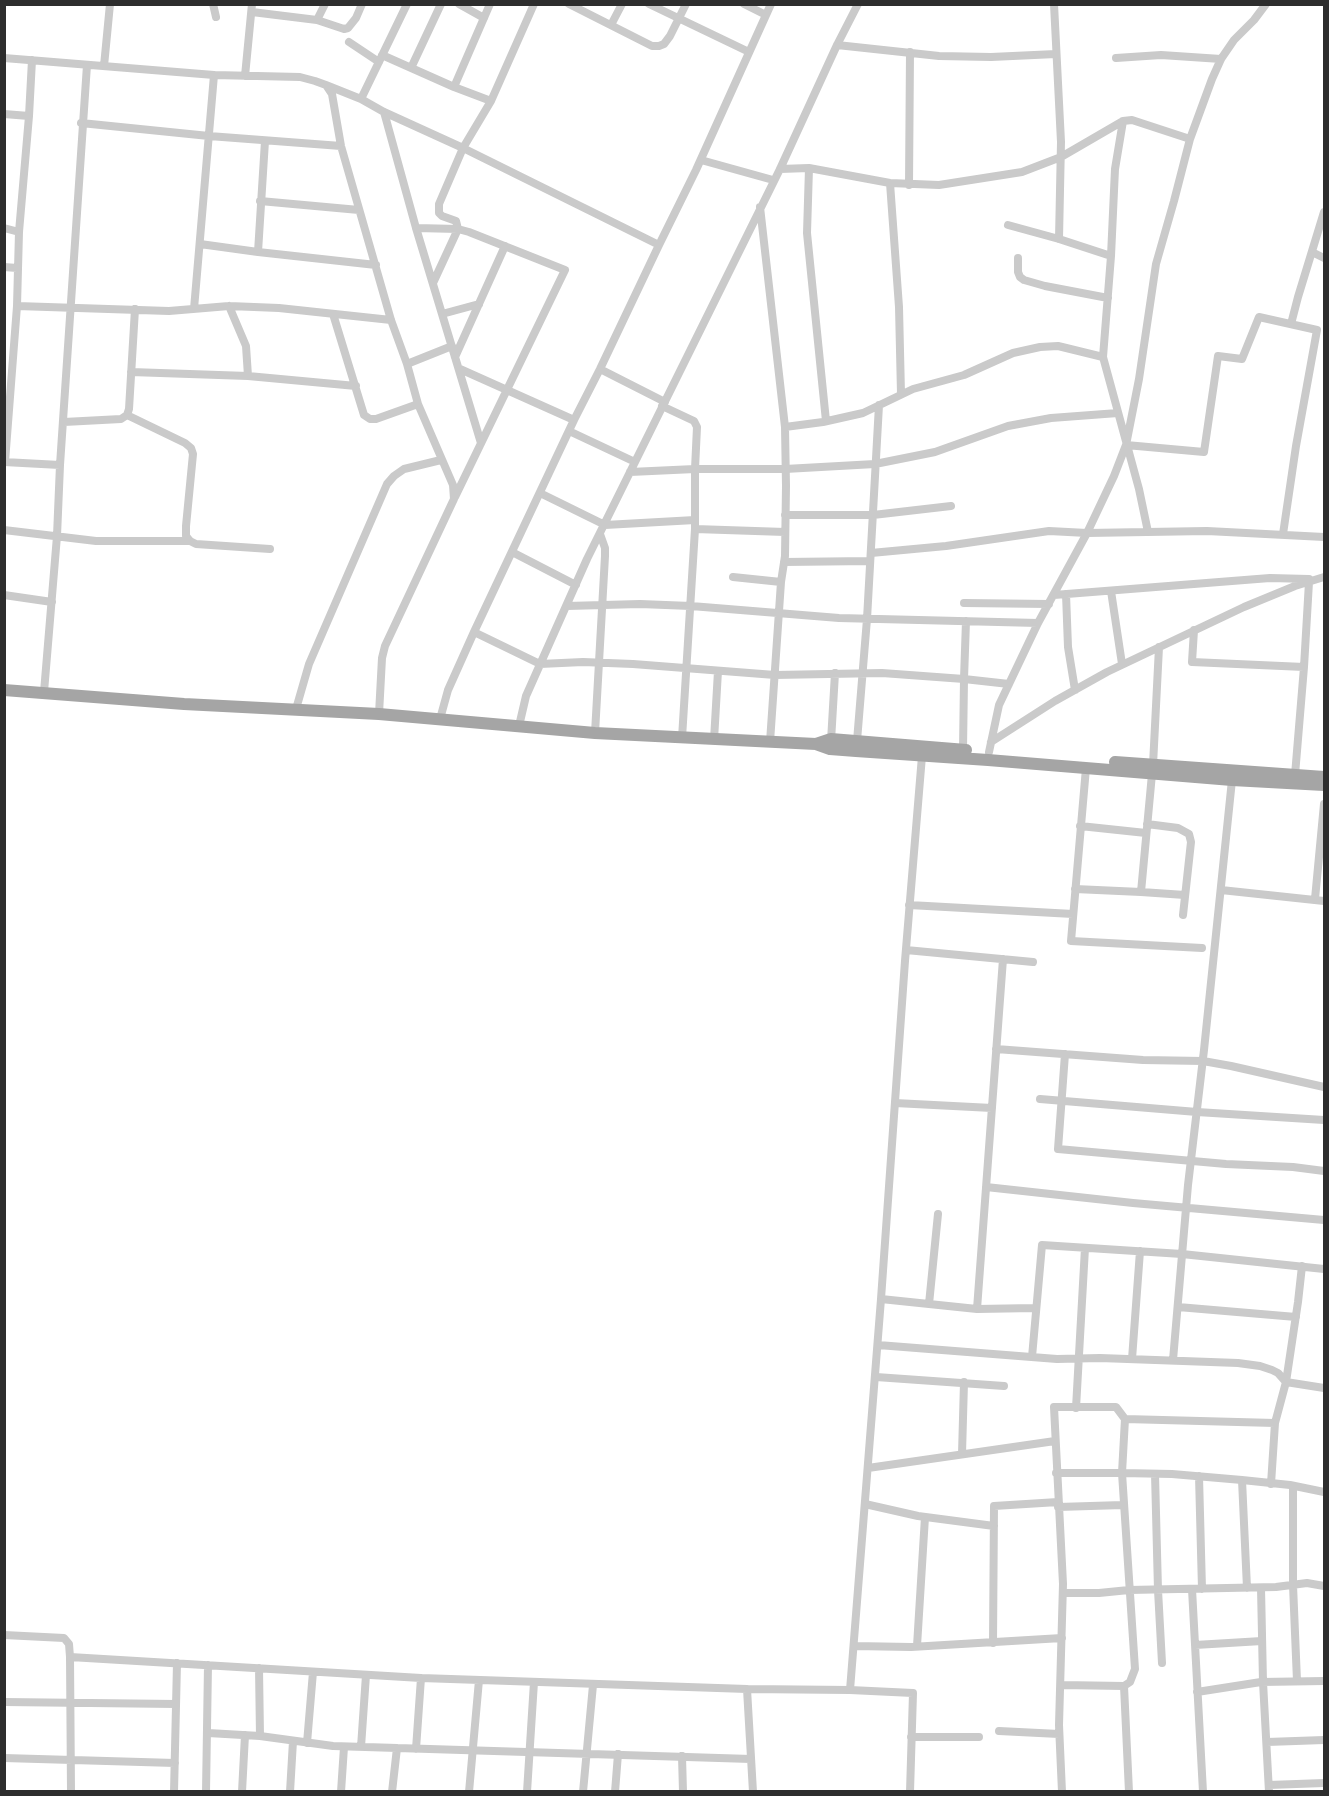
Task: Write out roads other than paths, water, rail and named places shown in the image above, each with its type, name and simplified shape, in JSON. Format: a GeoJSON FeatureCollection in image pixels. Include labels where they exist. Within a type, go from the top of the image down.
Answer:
{"type":"FeatureCollection","features":[{"type":"Feature","properties":{"kind":"main road"},"geometry":{"type":"LineString","coordinates":[[4,690],[184,704],[379,714],[595,733],[714,740],[816,744],[857,741],[963,750],[990,747],[1232,780],[1324,785]]}},
{"type":"Feature","properties":{"kind":"main road"},"geometry":{"type":"LineString","coordinates":[[831,744],[922,756],[1086,768],[1324,777]]}},
{"type":"Feature","properties":{"kind":"street"},"geometry":{"type":"LineString","coordinates":[[104,66],[110,4]]}},
{"type":"Feature","properties":{"kind":"street"},"geometry":{"type":"LineString","coordinates":[[213,4],[216,17]]}},
{"type":"Feature","properties":{"kind":"street"},"geometry":{"type":"LineString","coordinates":[[317,20],[325,4]]}},
{"type":"Feature","properties":{"kind":"street"},"geometry":{"type":"LineString","coordinates":[[245,76],[252,8],[317,20],[339,29],[348,28],[356,18],[362,4]]}},
{"type":"Feature","properties":{"kind":"street"},"geometry":{"type":"LineString","coordinates":[[361,99],[406,4]]}},
{"type":"Feature","properties":{"kind":"street"},"geometry":{"type":"LineString","coordinates":[[411,68],[441,4]]}},
{"type":"Feature","properties":{"kind":"street"},"geometry":{"type":"LineString","coordinates":[[459,4],[484,18]]}},
{"type":"Feature","properties":{"kind":"street"},"geometry":{"type":"LineString","coordinates":[[454,87],[490,4]]}},
{"type":"Feature","properties":{"kind":"street"},"geometry":{"type":"LineString","coordinates":[[433,283],[458,229],[456,221],[442,216],[438,210],[464,148],[491,101],[534,4]]}},
{"type":"Feature","properties":{"kind":"street"},"geometry":{"type":"LineString","coordinates":[[569,4],[652,46],[664,44],[680,20],[686,4]]}},
{"type":"Feature","properties":{"kind":"street"},"geometry":{"type":"LineString","coordinates":[[611,24],[622,4]]}},
{"type":"Feature","properties":{"kind":"street"},"geometry":{"type":"LineString","coordinates":[[649,4],[749,52]]}},
{"type":"Feature","properties":{"kind":"street"},"geometry":{"type":"LineString","coordinates":[[744,4],[766,15]]}},
{"type":"Feature","properties":{"kind":"street"},"geometry":{"type":"LineString","coordinates":[[440,719],[448,690],[474,632],[700,160],[771,4]]}},
{"type":"Feature","properties":{"kind":"street"},"geometry":{"type":"LineString","coordinates":[[519,726],[526,696],[576,585],[780,169],[858,4]]}},
{"type":"Feature","properties":{"kind":"street"},"geometry":{"type":"LineString","coordinates":[[1054,4],[1061,157],[1059,239]]}},
{"type":"Feature","properties":{"kind":"street"},"geometry":{"type":"LineString","coordinates":[[990,747],[999,705],[1038,623],[1087,533],[1126,445],[1139,379],[1156,264],[1190,139],[1212,79],[1221,59],[1234,40],[1266,4]]}},
{"type":"Feature","properties":{"kind":"street"},"geometry":{"type":"LineString","coordinates":[[349,42],[380,59],[411,68],[491,101]]}},
{"type":"Feature","properties":{"kind":"street"},"geometry":{"type":"LineString","coordinates":[[837,45],[950,56],[1056,54]]}},
{"type":"Feature","properties":{"kind":"street"},"geometry":{"type":"LineString","coordinates":[[909,184],[910,52]]}},
{"type":"Feature","properties":{"kind":"street"},"geometry":{"type":"LineString","coordinates":[[1116,58],[1161,55],[1221,59]]}},
{"type":"Feature","properties":{"kind":"street"},"geometry":{"type":"LineString","coordinates":[[4,58],[214,75],[300,77],[315,81],[361,99],[659,244]]}},
{"type":"Feature","properties":{"kind":"street"},"geometry":{"type":"LineString","coordinates":[[32,60],[5,462],[60,465]]}},
{"type":"Feature","properties":{"kind":"street"},"geometry":{"type":"LineString","coordinates":[[44,692],[57,536],[81,123],[87,65]]}},
{"type":"Feature","properties":{"kind":"street"},"geometry":{"type":"LineString","coordinates":[[194,309],[214,75]]}},
{"type":"Feature","properties":{"kind":"street"},"geometry":{"type":"LineString","coordinates":[[326,85],[332,94],[341,146],[391,320],[418,404],[453,484],[454,499]]}},
{"type":"Feature","properties":{"kind":"street"},"geometry":{"type":"LineString","coordinates":[[384,112],[416,228],[481,442]]}},
{"type":"Feature","properties":{"kind":"street"},"geometry":{"type":"LineString","coordinates":[[4,114],[29,116]]}},
{"type":"Feature","properties":{"kind":"street"},"geometry":{"type":"LineString","coordinates":[[780,169],[809,168],[890,183],[939,185],[1022,172],[1061,157],[1123,121],[1132,120],[1190,139]]}},
{"type":"Feature","properties":{"kind":"street"},"geometry":{"type":"LineString","coordinates":[[1123,121],[1116,169],[1102,357],[1139,489],[1148,532]]}},
{"type":"Feature","properties":{"kind":"street"},"geometry":{"type":"LineString","coordinates":[[81,123],[341,146]]}},
{"type":"Feature","properties":{"kind":"street"},"geometry":{"type":"LineString","coordinates":[[258,252],[265,141]]}},
{"type":"Feature","properties":{"kind":"street"},"geometry":{"type":"LineString","coordinates":[[700,160],[773,180]]}},
{"type":"Feature","properties":{"kind":"street"},"geometry":{"type":"LineString","coordinates":[[809,168],[807,233],[826,421]]}},
{"type":"Feature","properties":{"kind":"street"},"geometry":{"type":"LineString","coordinates":[[890,183],[899,307],[901,394]]}},
{"type":"Feature","properties":{"kind":"street"},"geometry":{"type":"LineString","coordinates":[[260,201],[359,210]]}},
{"type":"Feature","properties":{"kind":"street"},"geometry":{"type":"LineString","coordinates":[[760,207],[785,427],[786,469],[784,562],[770,742]]}},
{"type":"Feature","properties":{"kind":"street"},"geometry":{"type":"LineString","coordinates":[[1291,324],[1324,212]]}},
{"type":"Feature","properties":{"kind":"street"},"geometry":{"type":"LineString","coordinates":[[1008,225],[1111,256]]}},
{"type":"Feature","properties":{"kind":"street"},"geometry":{"type":"LineString","coordinates":[[4,228],[19,231]]}},
{"type":"Feature","properties":{"kind":"street"},"geometry":{"type":"LineString","coordinates":[[379,714],[382,658],[385,646],[565,270],[458,229],[416,228]]}},
{"type":"Feature","properties":{"kind":"street"},"geometry":{"type":"LineString","coordinates":[[200,243],[376,265]]}},
{"type":"Feature","properties":{"kind":"street"},"geometry":{"type":"LineString","coordinates":[[455,357],[505,246]]}},
{"type":"Feature","properties":{"kind":"street"},"geometry":{"type":"LineString","coordinates":[[1312,252],[1324,258]]}},
{"type":"Feature","properties":{"kind":"street"},"geometry":{"type":"LineString","coordinates":[[1018,258],[1018,272],[1024,280],[1108,298]]}},
{"type":"Feature","properties":{"kind":"street"},"geometry":{"type":"LineString","coordinates":[[4,267],[17,268]]}},
{"type":"Feature","properties":{"kind":"street"},"geometry":{"type":"LineString","coordinates":[[442,314],[479,304]]}},
{"type":"Feature","properties":{"kind":"street"},"geometry":{"type":"LineString","coordinates":[[17,306],[169,311],[229,306],[279,308],[391,320]]}},
{"type":"Feature","properties":{"kind":"street"},"geometry":{"type":"LineString","coordinates":[[229,306],[246,346],[248,376]]}},
{"type":"Feature","properties":{"kind":"street"},"geometry":{"type":"LineString","coordinates":[[64,422],[121,419],[127,415],[135,309]]}},
{"type":"Feature","properties":{"kind":"street"},"geometry":{"type":"LineString","coordinates":[[333,314],[364,416],[376,419],[418,404]]}},
{"type":"Feature","properties":{"kind":"street"},"geometry":{"type":"LineString","coordinates":[[1126,445],[1204,452],[1218,356],[1242,359],[1258,317],[1321,331],[1296,446],[1283,534]]}},
{"type":"Feature","properties":{"kind":"street"},"geometry":{"type":"LineString","coordinates":[[406,363],[452,346]]}},
{"type":"Feature","properties":{"kind":"street"},"geometry":{"type":"LineString","coordinates":[[785,427],[862,413],[913,389],[964,375],[1013,353],[1040,347],[1058,346],[1102,357]]}},
{"type":"Feature","properties":{"kind":"street"},"geometry":{"type":"LineString","coordinates":[[460,369],[574,420]]}},
{"type":"Feature","properties":{"kind":"street"},"geometry":{"type":"LineString","coordinates":[[600,369],[696,423],[695,524],[682,738]]}},
{"type":"Feature","properties":{"kind":"street"},"geometry":{"type":"LineString","coordinates":[[131,372],[248,376],[356,386]]}},
{"type":"Feature","properties":{"kind":"street"},"geometry":{"type":"LineString","coordinates":[[857,741],[867,619],[879,405]]}},
{"type":"Feature","properties":{"kind":"street"},"geometry":{"type":"LineString","coordinates":[[630,472],[786,469],[875,464],[935,452],[1008,426],[1051,418],[1118,413]]}},
{"type":"Feature","properties":{"kind":"street"},"geometry":{"type":"LineString","coordinates":[[127,415],[191,448],[193,454],[186,526],[186,536],[190,541],[196,544],[270,549]]}},
{"type":"Feature","properties":{"kind":"street"},"geometry":{"type":"LineString","coordinates":[[569,431],[635,462]]}},
{"type":"Feature","properties":{"kind":"street"},"geometry":{"type":"LineString","coordinates":[[296,709],[309,664],[387,484],[404,469],[441,460]]}},
{"type":"Feature","properties":{"kind":"street"},"geometry":{"type":"LineString","coordinates":[[540,493],[605,525],[695,524],[785,532]]}},
{"type":"Feature","properties":{"kind":"street"},"geometry":{"type":"LineString","coordinates":[[785,514],[873,515],[951,506]]}},
{"type":"Feature","properties":{"kind":"street"},"geometry":{"type":"LineString","coordinates":[[4,530],[115,542],[190,541]]}},
{"type":"Feature","properties":{"kind":"street"},"geometry":{"type":"LineString","coordinates":[[784,562],[870,557],[1049,531],[1087,533],[1207,531],[1324,537]]}},
{"type":"Feature","properties":{"kind":"street"},"geometry":{"type":"LineString","coordinates":[[595,733],[605,548],[600,534]]}},
{"type":"Feature","properties":{"kind":"street"},"geometry":{"type":"LineString","coordinates":[[512,552],[576,585]]}},
{"type":"Feature","properties":{"kind":"street"},"geometry":{"type":"LineString","coordinates":[[733,577],[781,582]]}},
{"type":"Feature","properties":{"kind":"street"},"geometry":{"type":"LineString","coordinates":[[990,747],[1075,690],[1122,664],[1244,607],[1324,577]]}},
{"type":"Feature","properties":{"kind":"street"},"geometry":{"type":"LineString","coordinates":[[1054,595],[1270,578],[1312,581]]}},
{"type":"Feature","properties":{"kind":"street"},"geometry":{"type":"LineString","coordinates":[[1295,775],[1312,581]]}},
{"type":"Feature","properties":{"kind":"street"},"geometry":{"type":"LineString","coordinates":[[1111,591],[1122,664]]}},
{"type":"Feature","properties":{"kind":"street"},"geometry":{"type":"LineString","coordinates":[[1066,594],[1069,656],[1075,690]]}},
{"type":"Feature","properties":{"kind":"street"},"geometry":{"type":"LineString","coordinates":[[4,595],[52,602]]}},
{"type":"Feature","properties":{"kind":"street"},"geometry":{"type":"LineString","coordinates":[[964,603],[1049,604]]}},
{"type":"Feature","properties":{"kind":"street"},"geometry":{"type":"LineString","coordinates":[[567,606],[640,604],[867,619],[1038,623]]}},
{"type":"Feature","properties":{"kind":"street"},"geometry":{"type":"LineString","coordinates":[[963,750],[966,621]]}},
{"type":"Feature","properties":{"kind":"street"},"geometry":{"type":"LineString","coordinates":[[1194,630],[1192,662],[1304,667]]}},
{"type":"Feature","properties":{"kind":"street"},"geometry":{"type":"LineString","coordinates":[[474,632],[540,664],[599,663],[775,675],[882,673],[1009,684]]}},
{"type":"Feature","properties":{"kind":"street"},"geometry":{"type":"LineString","coordinates":[[1141,892],[1152,770],[1159,647]]}},
{"type":"Feature","properties":{"kind":"street"},"geometry":{"type":"LineString","coordinates":[[714,740],[718,671]]}},
{"type":"Feature","properties":{"kind":"street"},"geometry":{"type":"LineString","coordinates":[[831,744],[835,673]]}},
{"type":"Feature","properties":{"kind":"street"},"geometry":{"type":"LineString","coordinates":[[850,1689],[876,1377],[909,905],[922,756]]}},
{"type":"Feature","properties":{"kind":"street"},"geometry":{"type":"LineString","coordinates":[[1086,768],[1071,941],[1202,948]]}},
{"type":"Feature","properties":{"kind":"street"},"geometry":{"type":"LineString","coordinates":[[1173,1360],[1186,1207],[1232,780]]}},
{"type":"Feature","properties":{"kind":"street"},"geometry":{"type":"LineString","coordinates":[[1315,899],[1324,804]]}},
{"type":"Feature","properties":{"kind":"street"},"geometry":{"type":"LineString","coordinates":[[1080,826],[1178,828],[1189,834],[1191,842],[1183,915]]}},
{"type":"Feature","properties":{"kind":"street"},"geometry":{"type":"LineString","coordinates":[[1075,889],[1185,895]]}},
{"type":"Feature","properties":{"kind":"street"},"geometry":{"type":"LineString","coordinates":[[1221,890],[1324,901]]}},
{"type":"Feature","properties":{"kind":"street"},"geometry":{"type":"LineString","coordinates":[[909,905],[1073,914]]}},
{"type":"Feature","properties":{"kind":"street"},"geometry":{"type":"LineString","coordinates":[[906,950],[1033,962]]}},
{"type":"Feature","properties":{"kind":"street"},"geometry":{"type":"LineString","coordinates":[[977,1309],[1003,959]]}},
{"type":"Feature","properties":{"kind":"street"},"geometry":{"type":"LineString","coordinates":[[996,1049],[1143,1060],[1203,1061],[1324,1087]]}},
{"type":"Feature","properties":{"kind":"street"},"geometry":{"type":"LineString","coordinates":[[1065,1054],[1058,1149],[1324,1171]]}},
{"type":"Feature","properties":{"kind":"street"},"geometry":{"type":"LineString","coordinates":[[1040,1099],[1324,1120]]}},
{"type":"Feature","properties":{"kind":"street"},"geometry":{"type":"LineString","coordinates":[[895,1103],[992,1108]]}},
{"type":"Feature","properties":{"kind":"street"},"geometry":{"type":"LineString","coordinates":[[986,1187],[1324,1220]]}},
{"type":"Feature","properties":{"kind":"street"},"geometry":{"type":"LineString","coordinates":[[929,1304],[938,1214]]}},
{"type":"Feature","properties":{"kind":"street"},"geometry":{"type":"LineString","coordinates":[[1032,1357],[1042,1245],[1182,1254],[1324,1269]]}},
{"type":"Feature","properties":{"kind":"street"},"geometry":{"type":"LineString","coordinates":[[1076,1408],[1085,1248]]}},
{"type":"Feature","properties":{"kind":"street"},"geometry":{"type":"LineString","coordinates":[[1132,1359],[1140,1251]]}},
{"type":"Feature","properties":{"kind":"street"},"geometry":{"type":"LineString","coordinates":[[1271,1484],[1275,1423],[1286,1382],[1302,1266]]}},
{"type":"Feature","properties":{"kind":"street"},"geometry":{"type":"LineString","coordinates":[[881,1299],[977,1309],[1035,1308]]}},
{"type":"Feature","properties":{"kind":"street"},"geometry":{"type":"LineString","coordinates":[[1178,1307],[1296,1317]]}},
{"type":"Feature","properties":{"kind":"street"},"geometry":{"type":"LineString","coordinates":[[878,1345],[1032,1357],[1173,1360],[1260,1366],[1278,1373],[1286,1382],[1324,1388]]}},
{"type":"Feature","properties":{"kind":"street"},"geometry":{"type":"LineString","coordinates":[[876,1377],[1004,1386]]}},
{"type":"Feature","properties":{"kind":"street"},"geometry":{"type":"LineString","coordinates":[[962,1454],[964,1382]]}},
{"type":"Feature","properties":{"kind":"street"},"geometry":{"type":"LineString","coordinates":[[1061,1685],[1124,1686],[1133,1677],[1135,1669],[1123,1505],[1125,1419],[1116,1407],[1054,1407],[1063,1593],[1059,1734],[1062,1791]]}},
{"type":"Feature","properties":{"kind":"street"},"geometry":{"type":"LineString","coordinates":[[1125,1419],[1275,1423]]}},
{"type":"Feature","properties":{"kind":"street"},"geometry":{"type":"LineString","coordinates":[[868,1468],[1055,1441]]}},
{"type":"Feature","properties":{"kind":"street"},"geometry":{"type":"LineString","coordinates":[[1056,1473],[1199,1476],[1293,1486],[1324,1492]]}},
{"type":"Feature","properties":{"kind":"street"},"geometry":{"type":"LineString","coordinates":[[1155,1474],[1162,1663]]}},
{"type":"Feature","properties":{"kind":"street"},"geometry":{"type":"LineString","coordinates":[[1199,1476],[1202,1588]]}},
{"type":"Feature","properties":{"kind":"street"},"geometry":{"type":"LineString","coordinates":[[1242,1480],[1247,1588]]}},
{"type":"Feature","properties":{"kind":"street"},"geometry":{"type":"LineString","coordinates":[[1293,1486],[1293,1585],[1297,1681]]}},
{"type":"Feature","properties":{"kind":"street"},"geometry":{"type":"LineString","coordinates":[[866,1504],[925,1517],[994,1526]]}},
{"type":"Feature","properties":{"kind":"street"},"geometry":{"type":"LineString","coordinates":[[993,1643],[994,1506],[1123,1505]]}},
{"type":"Feature","properties":{"kind":"street"},"geometry":{"type":"LineString","coordinates":[[917,1647],[925,1517]]}},
{"type":"Feature","properties":{"kind":"street"},"geometry":{"type":"LineString","coordinates":[[1063,1593],[1261,1588],[1307,1582],[1324,1586]]}},
{"type":"Feature","properties":{"kind":"street"},"geometry":{"type":"LineString","coordinates":[[1261,1588],[1269,1788],[1324,1784]]}},
{"type":"Feature","properties":{"kind":"street"},"geometry":{"type":"LineString","coordinates":[[1192,1589],[1203,1791]]}},
{"type":"Feature","properties":{"kind":"street"},"geometry":{"type":"LineString","coordinates":[[4,1635],[64,1638],[69,1644],[71,1791]]}},
{"type":"Feature","properties":{"kind":"street"},"geometry":{"type":"LineString","coordinates":[[854,1646],[917,1647],[1062,1638]]}},
{"type":"Feature","properties":{"kind":"street"},"geometry":{"type":"LineString","coordinates":[[1195,1645],[1262,1641]]}},
{"type":"Feature","properties":{"kind":"street"},"geometry":{"type":"LineString","coordinates":[[70,1657],[421,1678],[747,1689],[850,1689],[913,1693],[909,1791]]}},
{"type":"Feature","properties":{"kind":"street"},"geometry":{"type":"LineString","coordinates":[[174,1791],[177,1663]]}},
{"type":"Feature","properties":{"kind":"street"},"geometry":{"type":"LineString","coordinates":[[206,1791],[208,1665]]}},
{"type":"Feature","properties":{"kind":"street"},"geometry":{"type":"LineString","coordinates":[[259,1668],[260,1736]]}},
{"type":"Feature","properties":{"kind":"street"},"geometry":{"type":"LineString","coordinates":[[307,1743],[313,1672]]}},
{"type":"Feature","properties":{"kind":"street"},"geometry":{"type":"LineString","coordinates":[[361,1747],[366,1675]]}},
{"type":"Feature","properties":{"kind":"street"},"geometry":{"type":"LineString","coordinates":[[416,1749],[421,1678]]}},
{"type":"Feature","properties":{"kind":"street"},"geometry":{"type":"LineString","coordinates":[[469,1791],[479,1680]]}},
{"type":"Feature","properties":{"kind":"street"},"geometry":{"type":"LineString","coordinates":[[1197,1692],[1263,1682],[1324,1681]]}},
{"type":"Feature","properties":{"kind":"street"},"geometry":{"type":"LineString","coordinates":[[527,1791],[534,1682]]}},
{"type":"Feature","properties":{"kind":"street"},"geometry":{"type":"LineString","coordinates":[[584,1791],[593,1684]]}},
{"type":"Feature","properties":{"kind":"street"},"geometry":{"type":"LineString","coordinates":[[1124,1686],[1129,1791]]}},
{"type":"Feature","properties":{"kind":"street"},"geometry":{"type":"LineString","coordinates":[[747,1689],[753,1791]]}},
{"type":"Feature","properties":{"kind":"street"},"geometry":{"type":"LineString","coordinates":[[4,1702],[176,1704]]}},
{"type":"Feature","properties":{"kind":"street"},"geometry":{"type":"LineString","coordinates":[[999,1731],[1059,1734]]}},
{"type":"Feature","properties":{"kind":"street"},"geometry":{"type":"LineString","coordinates":[[208,1733],[260,1736],[344,1747],[751,1759]]}},
{"type":"Feature","properties":{"kind":"street"},"geometry":{"type":"LineString","coordinates":[[242,1791],[245,1736]]}},
{"type":"Feature","properties":{"kind":"street"},"geometry":{"type":"LineString","coordinates":[[911,1737],[979,1737]]}},
{"type":"Feature","properties":{"kind":"street"},"geometry":{"type":"LineString","coordinates":[[1267,1742],[1324,1740]]}},
{"type":"Feature","properties":{"kind":"street"},"geometry":{"type":"LineString","coordinates":[[290,1791],[293,1741]]}},
{"type":"Feature","properties":{"kind":"street"},"geometry":{"type":"LineString","coordinates":[[341,1791],[344,1747]]}},
{"type":"Feature","properties":{"kind":"street"},"geometry":{"type":"LineString","coordinates":[[392,1791],[397,1748]]}},
{"type":"Feature","properties":{"kind":"street"},"geometry":{"type":"LineString","coordinates":[[615,1791],[618,1754]]}},
{"type":"Feature","properties":{"kind":"street"},"geometry":{"type":"LineString","coordinates":[[682,1756],[683,1791]]}},
{"type":"Feature","properties":{"kind":"street"},"geometry":{"type":"LineString","coordinates":[[4,1758],[175,1763]]}}]}
